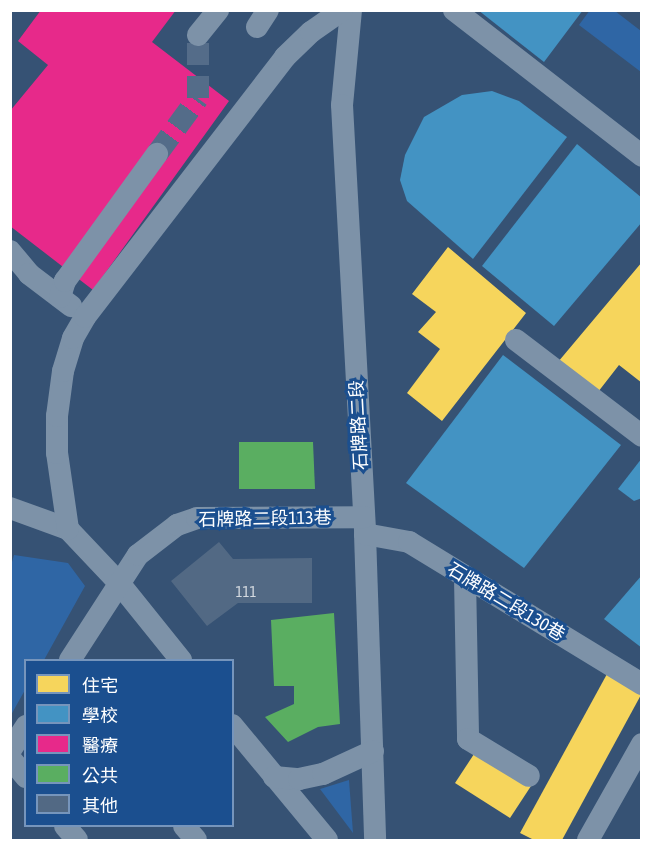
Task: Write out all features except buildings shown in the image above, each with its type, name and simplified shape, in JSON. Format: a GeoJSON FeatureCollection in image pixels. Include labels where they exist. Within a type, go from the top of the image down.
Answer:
{"type":"FeatureCollection","features":[{"type":"Feature","properties":{"kind":"street"},"geometry":{"type":"LineString","coordinates":[[198,34],[218,10]]}},
{"type":"Feature","properties":{"kind":"street"},"geometry":{"type":"LineString","coordinates":[[68,529],[57,453],[57,416],[63,371],[85,317],[285,57],[311,32],[342,10]]}},
{"type":"Feature","properties":{"kind":"street","name":"石牌路二段"},"geometry":{"type":"LineString","coordinates":[[351,10],[342,105],[364,525],[375,840]]}},
{"type":"Feature","properties":{"kind":"street"},"geometry":{"type":"LineString","coordinates":[[454,10],[642,156]]}},
{"type":"Feature","properties":{"kind":"street"},"geometry":{"type":"LineString","coordinates":[[60,297],[65,281],[157,154]]}},
{"type":"Feature","properties":{"kind":"street"},"geometry":{"type":"LineString","coordinates":[[10,251],[29,274],[85,317]]}},
{"type":"Feature","properties":{"kind":"street"},"geometry":{"type":"LineString","coordinates":[[516,340],[642,436]]}},
{"type":"Feature","properties":{"kind":"street"},"geometry":{"type":"LineString","coordinates":[[10,508],[68,529],[119,583],[180,659]]}},
{"type":"Feature","properties":{"kind":"street","name":"石牌路二段113巷"},"geometry":{"type":"LineString","coordinates":[[71,659],[138,555],[177,525],[197,518],[364,525]]}},
{"type":"Feature","properties":{"kind":"street","name":"石牌路二段130巷"},"geometry":{"type":"LineString","coordinates":[[364,525],[409,542],[642,684]]}},
{"type":"Feature","properties":{"kind":"street"},"geometry":{"type":"LineString","coordinates":[[465,578],[468,739],[529,776]]}},
{"type":"Feature","properties":{"kind":"street"},"geometry":{"type":"LineString","coordinates":[[234,727],[327,840]]}},
{"type":"Feature","properties":{"kind":"street"},"geometry":{"type":"LineString","coordinates":[[10,750],[24,729]]}},
{"type":"Feature","properties":{"kind":"street"},"geometry":{"type":"LineString","coordinates":[[588,840],[642,744]]}},
{"type":"Feature","properties":{"kind":"street"},"geometry":{"type":"LineString","coordinates":[[274,777],[299,779],[323,774],[373,752]]}},
{"type":"Feature","properties":{"kind":"street"},"geometry":{"type":"LineString","coordinates":[[10,758],[24,775]]}},
{"type":"Feature","properties":{"kind":"street"},"geometry":{"type":"LineString","coordinates":[[67,827],[78,840]]}},
{"type":"Feature","properties":{"kind":"street"},"geometry":{"type":"LineString","coordinates":[[186,827],[196,840]]}},
{"type":"Feature","properties":{"kind":"shaded area"},"geometry":{"type":"Polygon","coordinates":[[[590,10],[615,11],[641,31],[641,72],[579,25],[590,10]]]}},
{"type":"Feature","properties":{"kind":"shaded area"},"geometry":{"type":"Polygon","coordinates":[[[14,555],[68,563],[85,586],[45,659],[24,659],[24,692],[11,715],[10,569],[14,555]]]}},
{"type":"Feature","properties":{"kind":"shaded area"},"geometry":{"type":"Polygon","coordinates":[[[349,780],[353,833],[320,789],[349,780]]]}},
{"type":"Feature","properties":{"kind":"tunnel"},"geometry":{"type":"LineString","coordinates":[[157,154],[198,98],[198,35]]}}]}
